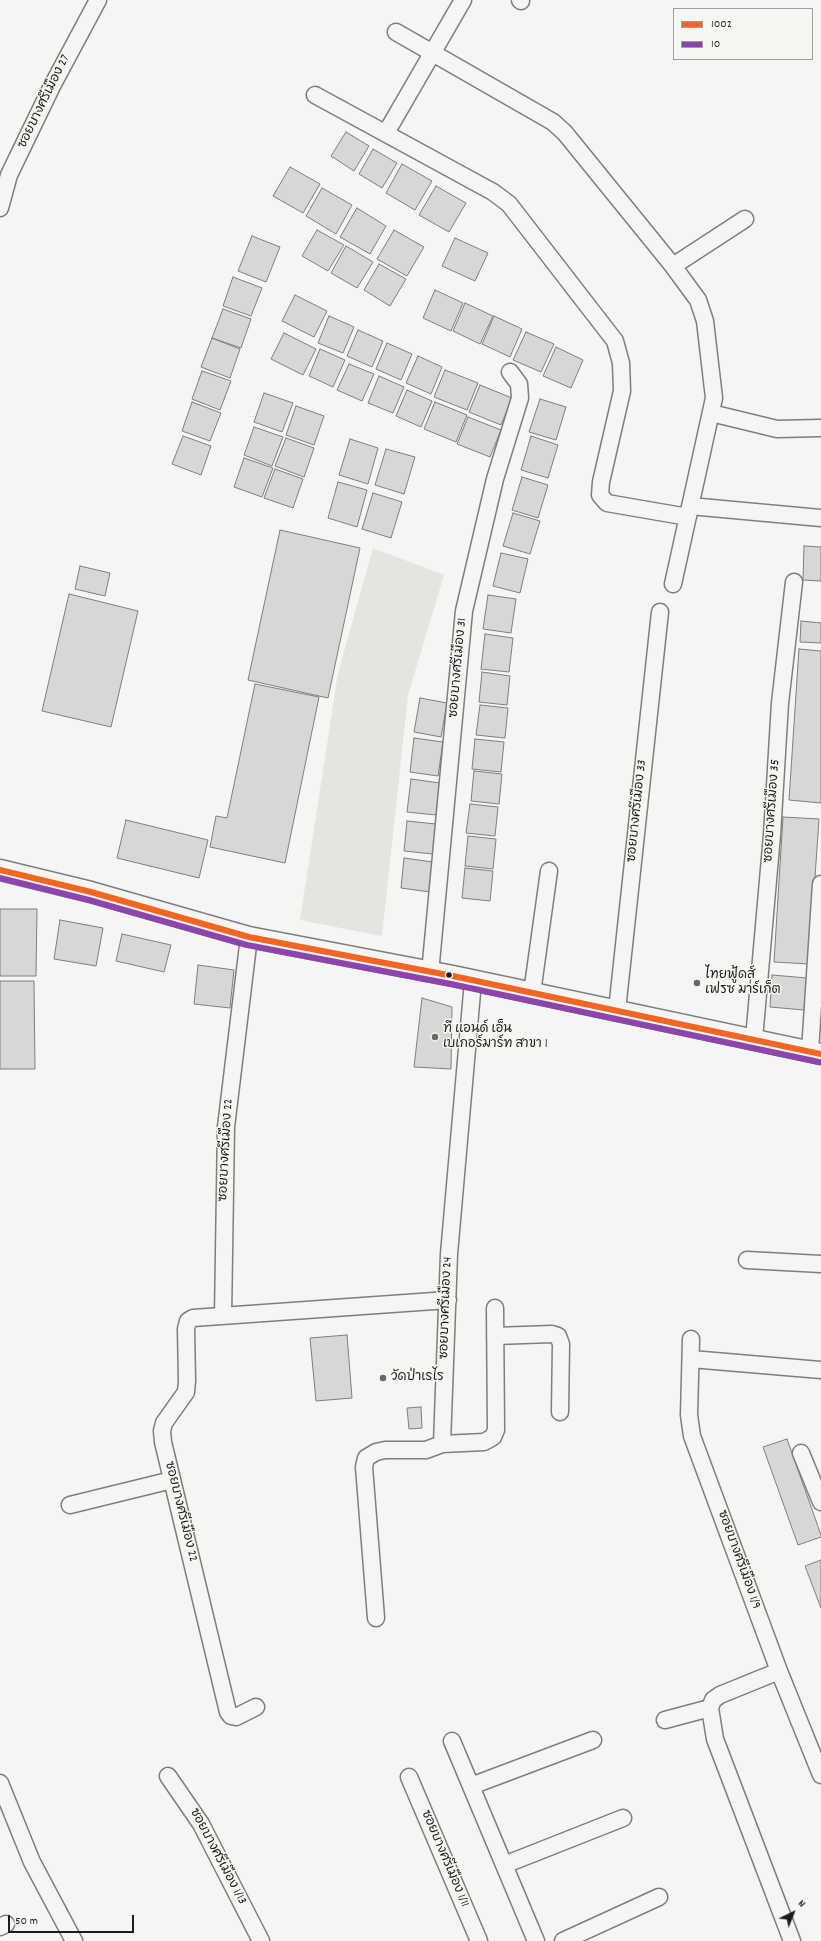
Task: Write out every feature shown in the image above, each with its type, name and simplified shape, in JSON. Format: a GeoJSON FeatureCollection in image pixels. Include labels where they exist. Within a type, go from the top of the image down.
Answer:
{"type":"FeatureCollection","features":[{"type":"Feature","properties":{"kind":"street","name":"ซอยบางศรีเมือง 27"},"geometry":{"type":"LineString","coordinates":[[0,208],[9,175],[52,86],[98,0]]}},
{"type":"Feature","properties":{"kind":"street"},"geometry":{"type":"LineString","coordinates":[[386,133],[463,0]]}},
{"type":"Feature","properties":{"kind":"street"},"geometry":{"type":"LineString","coordinates":[[396,32],[553,122],[565,133],[673,266],[698,300],[705,321],[714,398],[673,584]]}},
{"type":"Feature","properties":{"kind":"street"},"geometry":{"type":"LineString","coordinates":[[315,95],[493,192],[509,204],[615,341],[622,363],[622,391],[601,482],[600,495],[607,503],[689,512],[821,518]]}},
{"type":"Feature","properties":{"kind":"street"},"geometry":{"type":"LineString","coordinates":[[673,266],[745,219]]}},
{"type":"Feature","properties":{"kind":"street","name":"ซอยบางศรีเมือง 31"},"geometry":{"type":"LineString","coordinates":[[430,973],[464,611],[495,479],[520,398],[519,384],[510,372]]}},
{"type":"Feature","properties":{"kind":"street"},"geometry":{"type":"LineString","coordinates":[[711,413],[777,428],[821,428]]}},
{"type":"Feature","properties":{"kind":"street","name":"ซอยบางศรีเมือง 35"},"geometry":{"type":"LineString","coordinates":[[754,1039],[772,835],[780,703],[794,582]]}},
{"type":"Feature","properties":{"kind":"street","name":"ซอยบางศรีเมือง 33"},"geometry":{"type":"LineString","coordinates":[[617,1010],[660,612]]}},
{"type":"Feature","properties":{"kind":"street"},"geometry":{"type":"LineString","coordinates":[[0,870],[91,892],[249,937],[617,1010],[815,1052],[821,884]]}},
{"type":"Feature","properties":{"kind":"street"},"geometry":{"type":"LineString","coordinates":[[532,993],[549,871]]}},
{"type":"Feature","properties":{"kind":"street","name":"ซอยบางศรีเมือง 22"},"geometry":{"type":"LineString","coordinates":[[223,1316],[226,1127],[249,937]]}},
{"type":"Feature","properties":{"kind":"street","name":"ซอยบางศรีเมือง 24"},"geometry":{"type":"LineString","coordinates":[[442,1444],[449,1254],[473,981]]}},
{"type":"Feature","properties":{"kind":"street"},"geometry":{"type":"LineString","coordinates":[[747,1260],[821,1264]]}},
{"type":"Feature","properties":{"kind":"street","name":"ซอยบางศรีเมือง 22"},"geometry":{"type":"LineString","coordinates":[[256,1707],[236,1717],[231,1716],[228,1712],[163,1442],[162,1431],[164,1423],[186,1392],[186,1329],[188,1321],[193,1318],[448,1300]]}},
{"type":"Feature","properties":{"kind":"street"},"geometry":{"type":"LineString","coordinates":[[376,1618],[364,1467],[366,1458],[376,1452],[385,1450],[426,1450],[442,1444],[484,1442],[493,1437],[496,1430],[495,1308]]}},
{"type":"Feature","properties":{"kind":"street"},"geometry":{"type":"LineString","coordinates":[[495,1336],[552,1334],[558,1336],[561,1344],[560,1412]]}},
{"type":"Feature","properties":{"kind":"street","name":"ซอยบางศรีเมือง 1/9"},"geometry":{"type":"LineString","coordinates":[[691,1339],[689,1415],[692,1436],[779,1671],[821,1775]]}},
{"type":"Feature","properties":{"kind":"street"},"geometry":{"type":"LineString","coordinates":[[691,1358],[821,1370]]}},
{"type":"Feature","properties":{"kind":"street"},"geometry":{"type":"LineString","coordinates":[[802,1453],[821,1502]]}},
{"type":"Feature","properties":{"kind":"street"},"geometry":{"type":"LineString","coordinates":[[70,1505],[172,1480]]}},
{"type":"Feature","properties":{"kind":"street"},"geometry":{"type":"LineString","coordinates":[[779,1671],[720,1695],[713,1700],[710,1708],[715,1739],[792,1941]]}},
{"type":"Feature","properties":{"kind":"street"},"geometry":{"type":"LineString","coordinates":[[665,1720],[710,1708]]}},
{"type":"Feature","properties":{"kind":"street"},"geometry":{"type":"LineString","coordinates":[[471,1786],[593,1740]]}},
{"type":"Feature","properties":{"kind":"street"},"geometry":{"type":"LineString","coordinates":[[452,1741],[536,1941]]}},
{"type":"Feature","properties":{"kind":"street","name":"ซอยบางศรีเมือง 1/13"},"geometry":{"type":"LineString","coordinates":[[168,1776],[201,1824],[261,1941]]}},
{"type":"Feature","properties":{"kind":"street","name":"ซอยบางศรีเมือง 1/11"},"geometry":{"type":"LineString","coordinates":[[409,1777],[479,1941]]}},
{"type":"Feature","properties":{"kind":"street"},"geometry":{"type":"LineString","coordinates":[[0,1783],[32,1862],[74,1941]]}},
{"type":"Feature","properties":{"kind":"street"},"geometry":{"type":"LineString","coordinates":[[504,1865],[623,1818]]}},
{"type":"Feature","properties":{"kind":"street"},"geometry":{"type":"LineString","coordinates":[[563,1941],[659,1897]]}},
{"type":"Feature","properties":{"kind":"shaded area"},"geometry":{"type":"Polygon","coordinates":[[[373,548],[444,575],[408,695],[382,936],[300,920],[338,673],[373,548]]]}},
{"type":"Feature","properties":{"kind":"building"},"geometry":{"type":"Polygon","coordinates":[[[346,132],[369,146],[354,171],[331,156],[346,132]]]}},
{"type":"Feature","properties":{"kind":"building"},"geometry":{"type":"Polygon","coordinates":[[[373,149],[397,163],[382,188],[359,174],[373,149]]]}},
{"type":"Feature","properties":{"kind":"building"},"geometry":{"type":"Polygon","coordinates":[[[402,164],[432,181],[415,210],[386,193],[402,164]]]}},
{"type":"Feature","properties":{"kind":"building"},"geometry":{"type":"Polygon","coordinates":[[[290,167],[320,184],[303,213],[273,196],[290,167]]]}},
{"type":"Feature","properties":{"kind":"building"},"geometry":{"type":"Polygon","coordinates":[[[436,186],[466,203],[449,232],[419,215],[436,186]]]}},
{"type":"Feature","properties":{"kind":"building"},"geometry":{"type":"Polygon","coordinates":[[[322,188],[352,205],[336,234],[306,216],[322,188]]]}},
{"type":"Feature","properties":{"kind":"building"},"geometry":{"type":"Polygon","coordinates":[[[357,208],[386,226],[370,254],[340,237],[357,208]]]}},
{"type":"Feature","properties":{"kind":"building"},"geometry":{"type":"Polygon","coordinates":[[[317,230],[344,245],[328,271],[302,256],[317,230]]]}},
{"type":"Feature","properties":{"kind":"building"},"geometry":{"type":"Polygon","coordinates":[[[394,230],[424,247],[407,276],[377,259],[394,230]]]}},
{"type":"Feature","properties":{"kind":"building"},"geometry":{"type":"Polygon","coordinates":[[[252,236],[280,247],[266,282],[238,271],[252,236]]]}},
{"type":"Feature","properties":{"kind":"building"},"geometry":{"type":"Polygon","coordinates":[[[455,238],[488,253],[475,281],[442,266],[455,238]]]}},
{"type":"Feature","properties":{"kind":"building"},"geometry":{"type":"Polygon","coordinates":[[[346,246],[373,262],[357,288],[331,273],[346,246]]]}},
{"type":"Feature","properties":{"kind":"building"},"geometry":{"type":"Polygon","coordinates":[[[379,264],[406,279],[390,306],[364,290],[379,264]]]}},
{"type":"Feature","properties":{"kind":"building"},"geometry":{"type":"Polygon","coordinates":[[[233,277],[262,288],[251,316],[223,306],[233,277]]]}},
{"type":"Feature","properties":{"kind":"building"},"geometry":{"type":"Polygon","coordinates":[[[435,290],[463,303],[451,331],[423,318],[435,290]]]}},
{"type":"Feature","properties":{"kind":"building"},"geometry":{"type":"Polygon","coordinates":[[[295,295],[327,311],[314,337],[282,321],[295,295]]]}},
{"type":"Feature","properties":{"kind":"building"},"geometry":{"type":"Polygon","coordinates":[[[465,303],[493,316],[480,344],[453,331],[465,303]]]}},
{"type":"Feature","properties":{"kind":"building"},"geometry":{"type":"Polygon","coordinates":[[[223,309],[251,319],[241,348],[212,338],[223,309]]]}},
{"type":"Feature","properties":{"kind":"building"},"geometry":{"type":"Polygon","coordinates":[[[329,316],[354,327],[343,353],[318,343],[329,316]]]}},
{"type":"Feature","properties":{"kind":"building"},"geometry":{"type":"Polygon","coordinates":[[[494,316],[522,329],[510,357],[482,344],[494,316]]]}},
{"type":"Feature","properties":{"kind":"building"},"geometry":{"type":"Polygon","coordinates":[[[358,330],[383,341],[372,367],[347,356],[358,330]]]}},
{"type":"Feature","properties":{"kind":"building"},"geometry":{"type":"Polygon","coordinates":[[[526,332],[554,344],[541,372],[513,360],[526,332]]]}},
{"type":"Feature","properties":{"kind":"building"},"geometry":{"type":"Polygon","coordinates":[[[284,333],[316,349],[303,375],[271,359],[284,333]]]}},
{"type":"Feature","properties":{"kind":"building"},"geometry":{"type":"Polygon","coordinates":[[[212,338],[240,349],[230,378],[201,367],[212,338]]]}},
{"type":"Feature","properties":{"kind":"building"},"geometry":{"type":"Polygon","coordinates":[[[387,343],[412,354],[401,380],[376,369],[387,343]]]}},
{"type":"Feature","properties":{"kind":"building"},"geometry":{"type":"Polygon","coordinates":[[[556,347],[583,360],[571,388],[543,376],[556,347]]]}},
{"type":"Feature","properties":{"kind":"building"},"geometry":{"type":"Polygon","coordinates":[[[320,349],[345,360],[333,387],[309,376],[320,349]]]}},
{"type":"Feature","properties":{"kind":"building"},"geometry":{"type":"Polygon","coordinates":[[[418,356],[442,367],[431,394],[406,383],[418,356]]]}},
{"type":"Feature","properties":{"kind":"building"},"geometry":{"type":"Polygon","coordinates":[[[349,364],[374,374],[362,401],[337,390],[349,364]]]}},
{"type":"Feature","properties":{"kind":"building"},"geometry":{"type":"Polygon","coordinates":[[[445,370],[478,383],[467,410],[434,397],[445,370]]]}},
{"type":"Feature","properties":{"kind":"building"},"geometry":{"type":"Polygon","coordinates":[[[202,371],[231,381],[220,410],[192,399],[202,371]]]}},
{"type":"Feature","properties":{"kind":"building"},"geometry":{"type":"Polygon","coordinates":[[[379,376],[404,387],[393,413],[368,403],[379,376]]]}},
{"type":"Feature","properties":{"kind":"building"},"geometry":{"type":"Polygon","coordinates":[[[480,385],[512,398],[501,425],[469,412],[480,385]]]}},
{"type":"Feature","properties":{"kind":"building"},"geometry":{"type":"Polygon","coordinates":[[[407,390],[432,401],[421,427],[396,416],[407,390]]]}},
{"type":"Feature","properties":{"kind":"building"},"geometry":{"type":"Polygon","coordinates":[[[264,393],[293,403],[282,432],[254,422],[264,393]]]}},
{"type":"Feature","properties":{"kind":"building"},"geometry":{"type":"Polygon","coordinates":[[[540,399],[566,407],[556,440],[529,432],[540,399]]]}},
{"type":"Feature","properties":{"kind":"building"},"geometry":{"type":"Polygon","coordinates":[[[192,402],[221,413],[210,441],[182,431],[192,402]]]}},
{"type":"Feature","properties":{"kind":"building"},"geometry":{"type":"Polygon","coordinates":[[[435,402],[467,415],[456,442],[424,429],[435,402]]]}},
{"type":"Feature","properties":{"kind":"building"},"geometry":{"type":"Polygon","coordinates":[[[296,406],[324,416],[314,445],[286,435],[296,406]]]}},
{"type":"Feature","properties":{"kind":"building"},"geometry":{"type":"Polygon","coordinates":[[[468,417],[501,430],[490,457],[457,444],[468,417]]]}},
{"type":"Feature","properties":{"kind":"building"},"geometry":{"type":"Polygon","coordinates":[[[254,427],[283,437],[272,466],[244,455],[254,427]]]}},
{"type":"Feature","properties":{"kind":"building"},"geometry":{"type":"Polygon","coordinates":[[[183,436],[211,446],[201,475],[172,464],[183,436]]]}},
{"type":"Feature","properties":{"kind":"building"},"geometry":{"type":"Polygon","coordinates":[[[531,436],[558,445],[548,478],[521,470],[531,436]]]}},
{"type":"Feature","properties":{"kind":"building"},"geometry":{"type":"Polygon","coordinates":[[[286,438],[314,448],[304,477],[275,466],[286,438]]]}},
{"type":"Feature","properties":{"kind":"building"},"geometry":{"type":"Polygon","coordinates":[[[350,439],[378,448],[368,484],[339,475],[350,439]]]}},
{"type":"Feature","properties":{"kind":"building"},"geometry":{"type":"Polygon","coordinates":[[[386,449],[415,457],[404,494],[375,485],[386,449]]]}},
{"type":"Feature","properties":{"kind":"building"},"geometry":{"type":"Polygon","coordinates":[[[244,458],[273,468],[262,497],[234,487],[244,458]]]}},
{"type":"Feature","properties":{"kind":"building"},"geometry":{"type":"Polygon","coordinates":[[[275,469],[303,479],[293,508],[264,498],[275,469]]]}},
{"type":"Feature","properties":{"kind":"building"},"geometry":{"type":"Polygon","coordinates":[[[522,477],[548,485],[538,518],[512,510],[522,477]]]}},
{"type":"Feature","properties":{"kind":"building"},"geometry":{"type":"Polygon","coordinates":[[[338,482],[367,490],[357,527],[328,518],[338,482]]]}},
{"type":"Feature","properties":{"kind":"building"},"geometry":{"type":"Polygon","coordinates":[[[373,493],[402,502],[391,538],[362,529],[373,493]]]}},
{"type":"Feature","properties":{"kind":"building"},"geometry":{"type":"Polygon","coordinates":[[[513,513],[540,521],[530,554],[503,546],[513,513]]]}},
{"type":"Feature","properties":{"kind":"building"},"geometry":{"type":"Polygon","coordinates":[[[280,530],[360,548],[328,698],[248,680],[280,530]]]}},
{"type":"Feature","properties":{"kind":"building"},"geometry":{"type":"Polygon","coordinates":[[[804,546],[821,547],[821,581],[803,580],[804,546]]]}},
{"type":"Feature","properties":{"kind":"building"},"geometry":{"type":"Polygon","coordinates":[[[501,553],[528,559],[520,593],[493,586],[501,553]]]}},
{"type":"Feature","properties":{"kind":"building"},"geometry":{"type":"Polygon","coordinates":[[[80,566],[110,573],[105,596],[75,589],[80,566]]]}},
{"type":"Feature","properties":{"kind":"building"},"geometry":{"type":"Polygon","coordinates":[[[69,594],[138,611],[111,727],[42,711],[69,594]]]}},
{"type":"Feature","properties":{"kind":"building"},"geometry":{"type":"Polygon","coordinates":[[[488,595],[516,599],[511,633],[483,629],[488,595]]]}},
{"type":"Feature","properties":{"kind":"building"},"geometry":{"type":"Polygon","coordinates":[[[801,621],[821,623],[821,643],[800,642],[801,621]]]}},
{"type":"Feature","properties":{"kind":"building"},"geometry":{"type":"Polygon","coordinates":[[[485,634],[513,638],[509,672],[481,669],[485,634]]]}},
{"type":"Feature","properties":{"kind":"building"},"geometry":{"type":"Polygon","coordinates":[[[799,649],[821,651],[821,803],[789,800],[799,649]]]}},
{"type":"Feature","properties":{"kind":"building"},"geometry":{"type":"Polygon","coordinates":[[[482,672],[510,676],[507,705],[479,702],[482,672]]]}},
{"type":"Feature","properties":{"kind":"building"},"geometry":{"type":"Polygon","coordinates":[[[255,684],[319,697],[285,863],[210,847],[216,816],[227,818],[255,684]]]}},
{"type":"Feature","properties":{"kind":"building"},"geometry":{"type":"Polygon","coordinates":[[[420,698],[447,703],[441,737],[414,732],[420,698]]]}},
{"type":"Feature","properties":{"kind":"building"},"geometry":{"type":"Polygon","coordinates":[[[480,705],[508,708],[505,738],[476,735],[480,705]]]}},
{"type":"Feature","properties":{"kind":"building"},"geometry":{"type":"Polygon","coordinates":[[[414,738],[443,742],[438,776],[410,772],[414,738]]]}},
{"type":"Feature","properties":{"kind":"building"},"geometry":{"type":"Polygon","coordinates":[[[475,739],[504,742],[501,772],[472,769],[475,739]]]}},
{"type":"Feature","properties":{"kind":"building"},"geometry":{"type":"Polygon","coordinates":[[[474,771],[502,774],[499,804],[471,801],[474,771]]]}},
{"type":"Feature","properties":{"kind":"building"},"geometry":{"type":"Polygon","coordinates":[[[411,779],[440,783],[436,815],[407,812],[411,779]]]}},
{"type":"Feature","properties":{"kind":"building"},"geometry":{"type":"Polygon","coordinates":[[[470,804],[498,807],[495,836],[466,833],[470,804]]]}},
{"type":"Feature","properties":{"kind":"building"},"geometry":{"type":"Polygon","coordinates":[[[783,817],[819,819],[809,964],[774,962],[783,817]]]}},
{"type":"Feature","properties":{"kind":"building"},"geometry":{"type":"Polygon","coordinates":[[[126,820],[208,840],[199,878],[117,858],[126,820]]]}},
{"type":"Feature","properties":{"kind":"building"},"geometry":{"type":"Polygon","coordinates":[[[407,821],[436,824],[433,854],[404,851],[407,821]]]}},
{"type":"Feature","properties":{"kind":"building"},"geometry":{"type":"Polygon","coordinates":[[[468,836],[496,839],[493,869],[465,866],[468,836]]]}},
{"type":"Feature","properties":{"kind":"building"},"geometry":{"type":"Polygon","coordinates":[[[404,858],[433,862],[430,892],[401,888],[404,858]]]}},
{"type":"Feature","properties":{"kind":"building"},"geometry":{"type":"Polygon","coordinates":[[[465,868],[493,871],[490,901],[462,898],[465,868]]]}},
{"type":"Feature","properties":{"kind":"building"},"geometry":{"type":"Polygon","coordinates":[[[0,909],[37,909],[36,976],[0,976],[0,909]]]}},
{"type":"Feature","properties":{"kind":"building"},"geometry":{"type":"Polygon","coordinates":[[[60,920],[103,928],[96,966],[54,959],[60,920]]]}},
{"type":"Feature","properties":{"kind":"building"},"geometry":{"type":"Polygon","coordinates":[[[122,934],[171,945],[164,972],[116,961],[122,934]]]}},
{"type":"Feature","properties":{"kind":"building"},"geometry":{"type":"Polygon","coordinates":[[[198,965],[234,970],[230,1008],[194,1004],[198,965]]]}},
{"type":"Feature","properties":{"kind":"building"},"geometry":{"type":"Polygon","coordinates":[[[772,975],[807,978],[804,1010],[770,1007],[772,975]]]}},
{"type":"Feature","properties":{"kind":"building"},"geometry":{"type":"Polygon","coordinates":[[[0,981],[34,981],[35,1069],[0,1069],[0,981]]]}},
{"type":"Feature","properties":{"kind":"building","name":"ที แอนด์ เอ็น เบเกอร์มาร์ท สาขา 1"},"geometry":{"type":"Polygon","coordinates":[[[422,998],[452,1007],[451,1069],[414,1067],[422,998]]]}},
{"type":"Feature","properties":{"kind":"building"},"geometry":{"type":"Polygon","coordinates":[[[347,1335],[352,1398],[316,1401],[310,1338],[347,1335]]]}},
{"type":"Feature","properties":{"kind":"building"},"geometry":{"type":"Polygon","coordinates":[[[421,1407],[422,1428],[409,1429],[407,1408],[421,1407]]]}},
{"type":"Feature","properties":{"kind":"building"},"geometry":{"type":"Polygon","coordinates":[[[787,1439],[821,1535],[821,1537],[798,1545],[763,1447],[787,1439]]]}},
{"type":"Feature","properties":{"kind":"building"},"geometry":{"type":"Polygon","coordinates":[[[821,1560],[821,1608],[805,1566],[821,1560]]]}},
{"type":"Feature","properties":{"kind":"transit line","name":"1002"},"geometry":{"type":"LineString","coordinates":[[0,870],[91,892],[249,937],[453,976],[821,1054]]}},
{"type":"Feature","properties":{"kind":"transit line","name":"10"},"geometry":{"type":"LineString","coordinates":[[0,878],[89,900],[247,945],[451,984],[819,1062]]}},
{"type":"Feature","properties":{"kind":"place","name":"ไทยฟู้ดส์ เฟรซ มาร์เก็ต"},"geometry":{"type":"Point","coordinates":[697,983]}},
{"type":"Feature","properties":{"kind":"place","name":"ที แอนด์ เอ็น เบเกอร์มาร์ท สาขา 1"},"geometry":{"type":"Point","coordinates":[435,1037]}},
{"type":"Feature","properties":{"kind":"place","name":"วัดป่าเรไร"},"geometry":{"type":"Point","coordinates":[383,1378]}}]}
